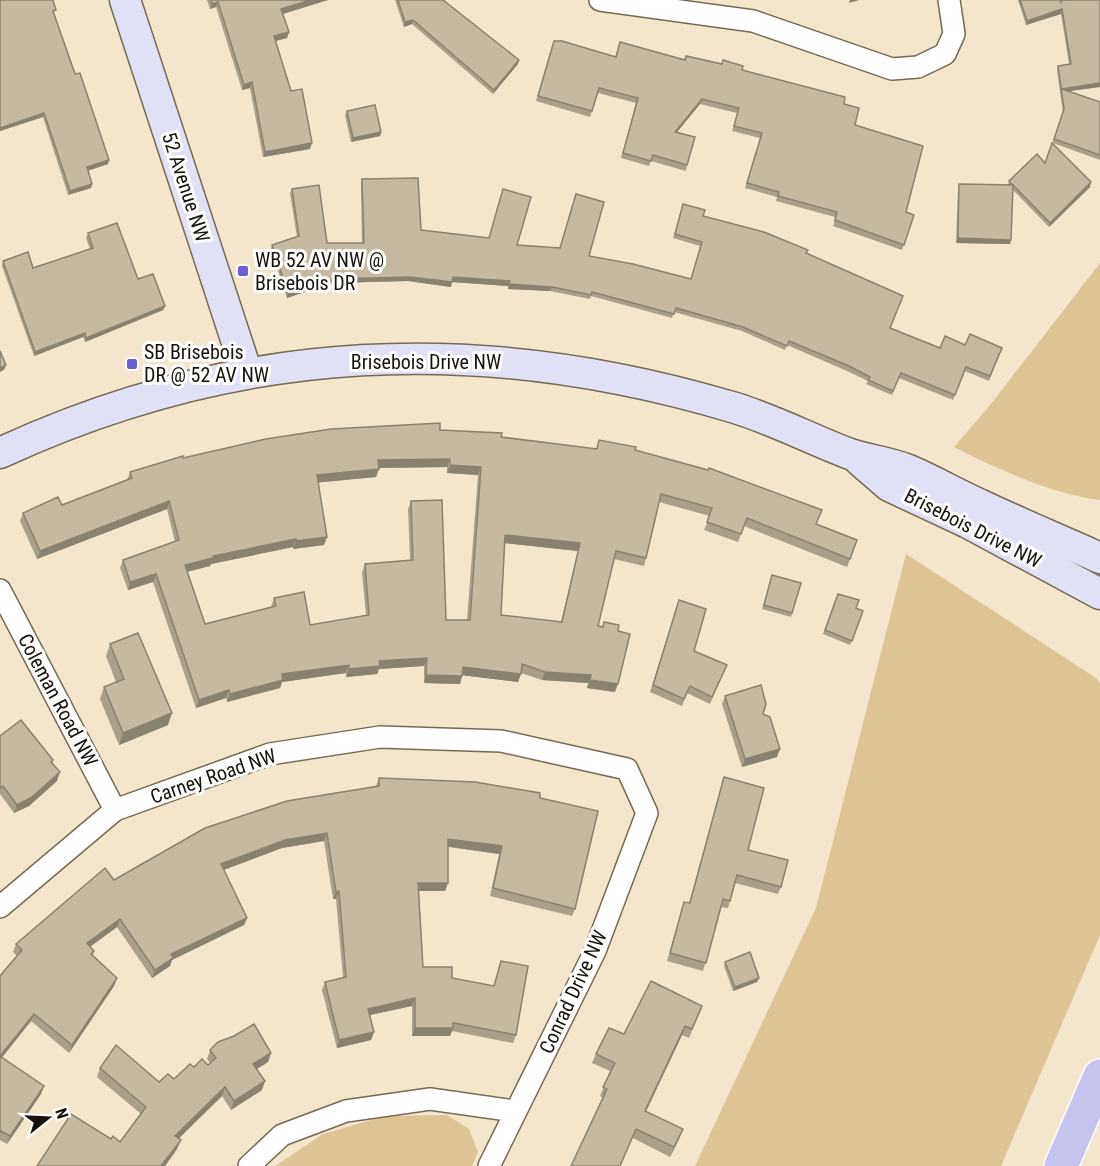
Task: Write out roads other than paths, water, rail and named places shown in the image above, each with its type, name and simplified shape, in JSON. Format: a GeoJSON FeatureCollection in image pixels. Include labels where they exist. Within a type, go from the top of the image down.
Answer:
{"type":"FeatureCollection","features":[{"type":"Feature","properties":{"kind":"main road"},"geometry":{"type":"LineString","coordinates":[[1061,1166],[1100,1076]]}},
{"type":"Feature","properties":{"kind":"street","name":"52 Avenue NW"},"geometry":{"type":"LineString","coordinates":[[125,0],[247,373]]}},
{"type":"Feature","properties":{"kind":"street"},"geometry":{"type":"LineString","coordinates":[[600,0],[753,21],[892,69],[918,67],[945,54],[954,34],[949,0]]}},
{"type":"Feature","properties":{"kind":"street","name":"Brisebois Drive NW"},"geometry":{"type":"LineString","coordinates":[[0,453],[97,412],[162,392],[247,373],[307,364],[378,359],[492,360],[555,366],[617,377],[734,407],[852,455],[904,468],[1100,558]]}},
{"type":"Feature","properties":{"kind":"street","name":"Brisebois Drive NW"},"geometry":{"type":"LineString","coordinates":[[852,455],[889,486],[968,524],[1100,594]]}},
{"type":"Feature","properties":{"kind":"street","name":"Coleman Road NW"},"geometry":{"type":"LineString","coordinates":[[0,590],[115,810]]}},
{"type":"Feature","properties":{"kind":"street","name":"Carney Road NW"},"geometry":{"type":"LineString","coordinates":[[0,907],[115,810],[270,754],[380,737],[501,741],[627,769],[647,813]]}},
{"type":"Feature","properties":{"kind":"street","name":"Conrad Drive NW"},"geometry":{"type":"LineString","coordinates":[[489,1166],[595,951],[647,813]]}},
{"type":"Feature","properties":{"kind":"street"},"geometry":{"type":"LineString","coordinates":[[249,1166],[282,1135],[346,1111],[430,1099],[515,1111]]}},
{"type":"Feature","properties":{"kind":"place","name":"WB 52 AV NW @ Brisebois DR"},"geometry":{"type":"Point","coordinates":[243,271]}},
{"type":"Feature","properties":{"kind":"place","name":"SB Brisebois DR @ 52 AV NW"},"geometry":{"type":"Point","coordinates":[132,364]}}]}
